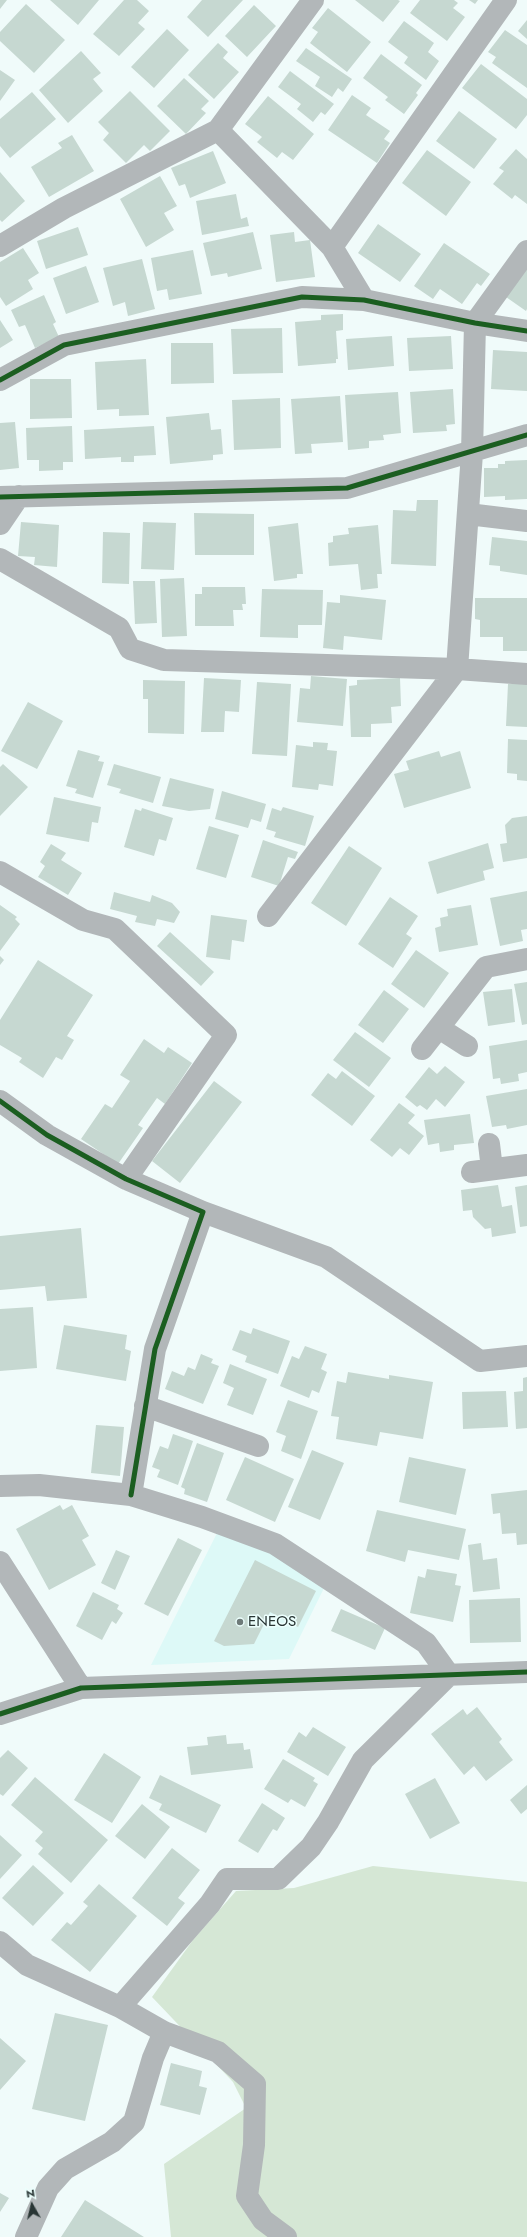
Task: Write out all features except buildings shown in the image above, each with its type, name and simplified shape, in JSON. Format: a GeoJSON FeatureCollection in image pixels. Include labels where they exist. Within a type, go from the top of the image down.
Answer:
{"type":"FeatureCollection","features":[{"type":"Feature","properties":{"kind":"street"},"geometry":{"type":"LineString","coordinates":[[332,247],[506,0]]}},
{"type":"Feature","properties":{"kind":"street"},"geometry":{"type":"LineString","coordinates":[[0,246],[64,208],[218,130],[303,4]]}},
{"type":"Feature","properties":{"kind":"street"},"geometry":{"type":"LineString","coordinates":[[218,130],[332,247],[364,300]]}},
{"type":"Feature","properties":{"kind":"street"},"geometry":{"type":"LineString","coordinates":[[268,916],[457,669],[472,453],[475,323],[527,251]]}},
{"type":"Feature","properties":{"kind":"street"},"geometry":{"type":"LineString","coordinates":[[0,380],[64,345],[302,297],[364,300],[475,323],[527,331]]}},
{"type":"Feature","properties":{"kind":"street"},"geometry":{"type":"LineString","coordinates":[[0,524],[10,497],[347,488],[472,453],[527,435]]}},
{"type":"Feature","properties":{"kind":"street"},"geometry":{"type":"LineString","coordinates":[[468,514],[527,521]]}},
{"type":"Feature","properties":{"kind":"street"},"geometry":{"type":"LineString","coordinates":[[0,559],[120,628],[130,649],[164,660],[457,669],[527,674]]}},
{"type":"Feature","properties":{"kind":"street"},"geometry":{"type":"LineString","coordinates":[[0,872],[83,920],[115,929],[226,1035],[126,1179]]}},
{"type":"Feature","properties":{"kind":"street"},"geometry":{"type":"LineString","coordinates":[[422,1049],[486,968],[527,959]]}},
{"type":"Feature","properties":{"kind":"street"},"geometry":{"type":"LineString","coordinates":[[439,1028],[468,1046]]}},
{"type":"Feature","properties":{"kind":"street"},"geometry":{"type":"LineString","coordinates":[[0,1101],[47,1135],[126,1179],[203,1212],[326,1256],[480,1361],[527,1356]]}},
{"type":"Feature","properties":{"kind":"street"},"geometry":{"type":"LineString","coordinates":[[489,1144],[482,1170],[527,1165]]}},
{"type":"Feature","properties":{"kind":"street"},"geometry":{"type":"LineString","coordinates":[[131,1495],[155,1349],[203,1212]]}},
{"type":"Feature","properties":{"kind":"street"},"geometry":{"type":"LineString","coordinates":[[145,1406],[258,1446]]}},
{"type":"Feature","properties":{"kind":"street"},"geometry":{"type":"LineString","coordinates":[[0,1486],[39,1485],[131,1495],[202,1516],[275,1544],[426,1643],[449,1674]]}},
{"type":"Feature","properties":{"kind":"street"},"geometry":{"type":"LineString","coordinates":[[0,1562],[81,1688]]}},
{"type":"Feature","properties":{"kind":"street"},"geometry":{"type":"LineString","coordinates":[[0,1714],[81,1688],[527,1672]]}},
{"type":"Feature","properties":{"kind":"street"},"geometry":{"type":"LineString","coordinates":[[120,2007],[210,1904],[227,1879],[278,1879],[311,1847],[328,1822],[363,1760],[449,1674]]}},
{"type":"Feature","properties":{"kind":"street"},"geometry":{"type":"LineString","coordinates":[[0,1942],[27,1965],[120,2007],[164,2032],[218,2052],[255,2084],[254,2145],[247,2196],[263,2220],[286,2237]]}},
{"type":"Feature","properties":{"kind":"street"},"geometry":{"type":"LineString","coordinates":[[26,2237],[48,2188],[65,2169],[112,2142],[134,2122],[152,2058],[164,2032]]}},
{"type":"Feature","properties":{"kind":"shaded area","name":"ENEOS"},"geometry":{"type":"Polygon","coordinates":[[[220,1527],[280,1555],[325,1586],[289,1659],[151,1665],[220,1527]]]}},
{"type":"Feature","properties":{"kind":"green space"},"geometry":{"type":"Polygon","coordinates":[[[373,1866],[527,1882],[527,2237],[171,2237],[164,2164],[246,2108],[233,2082],[152,1997],[193,1940],[236,1891],[294,1888],[373,1866]]]}},
{"type":"Feature","properties":{"kind":"cycle path"},"geometry":{"type":"LineString","coordinates":[[0,380],[64,345],[302,297],[364,300],[475,323],[527,331]]}},
{"type":"Feature","properties":{"kind":"cycle path"},"geometry":{"type":"LineString","coordinates":[[0,497],[347,488],[527,435]]}},
{"type":"Feature","properties":{"kind":"cycle path"},"geometry":{"type":"LineString","coordinates":[[0,1101],[47,1135],[126,1179],[203,1212],[155,1349],[131,1495]]}},
{"type":"Feature","properties":{"kind":"cycle path"},"geometry":{"type":"LineString","coordinates":[[0,1714],[81,1688],[527,1672]]}},
{"type":"Feature","properties":{"kind":"place","name":"ENEOS"},"geometry":{"type":"Point","coordinates":[240,1622]}}]}
